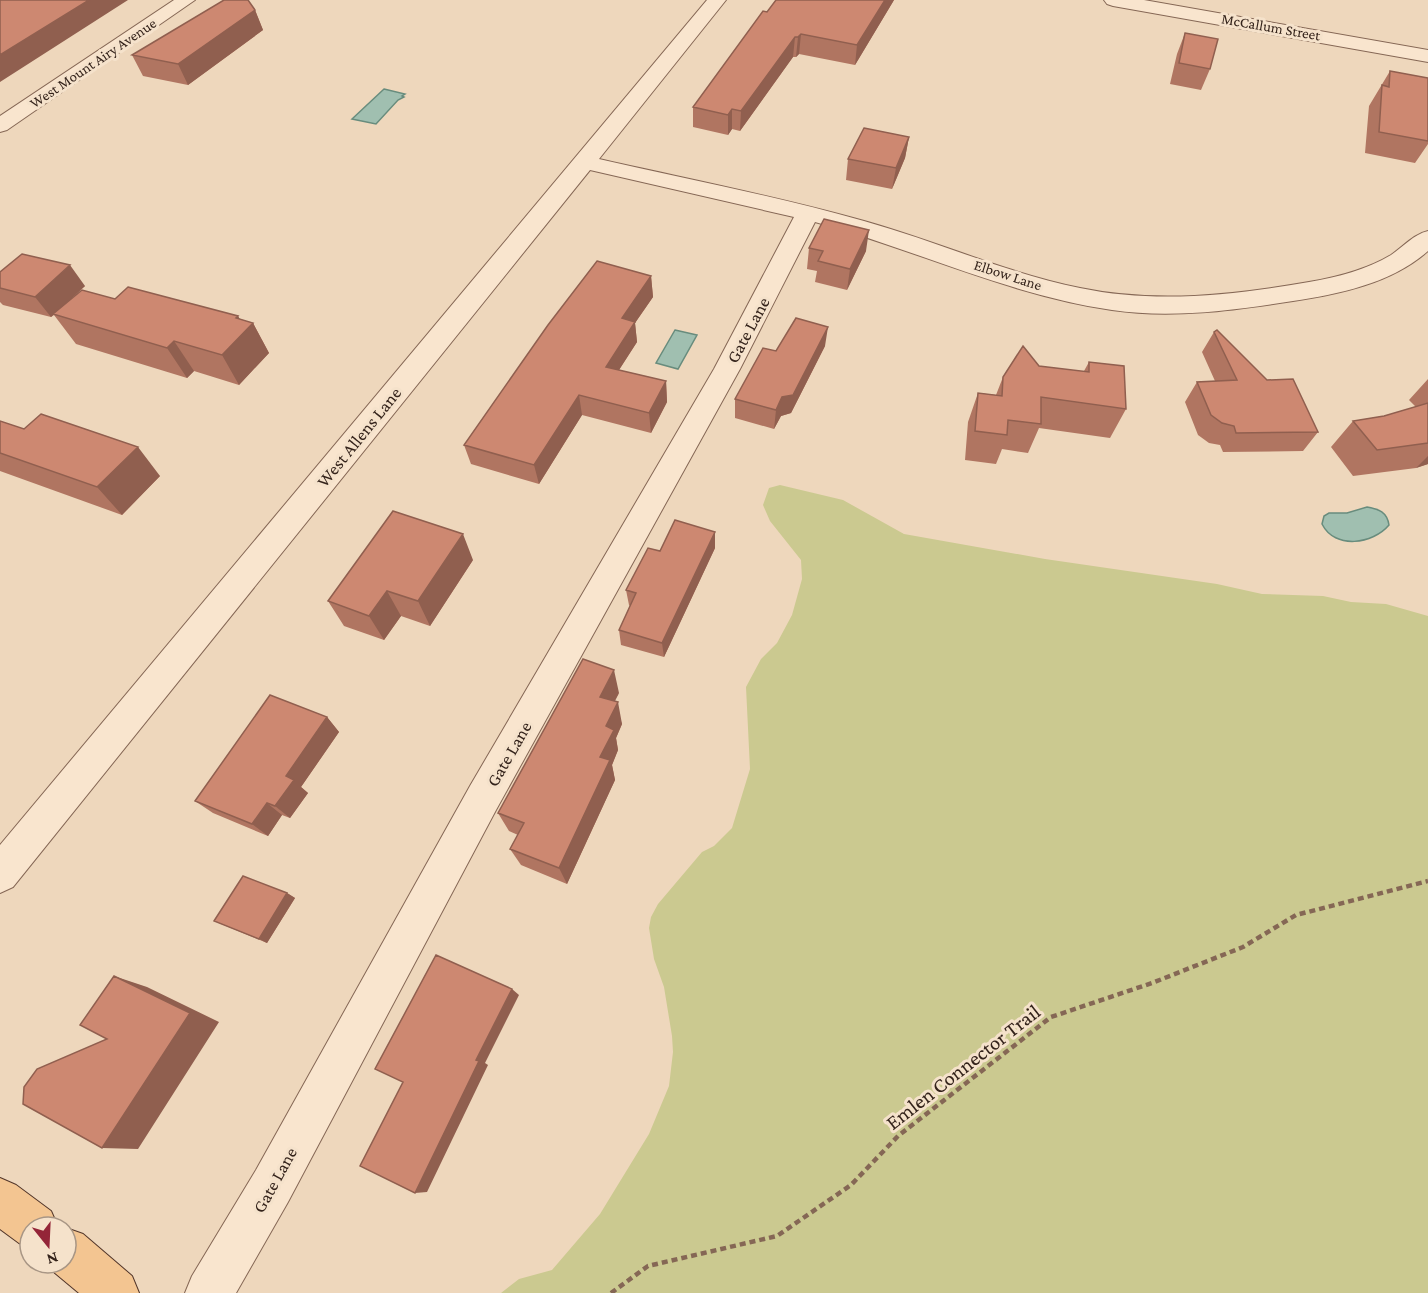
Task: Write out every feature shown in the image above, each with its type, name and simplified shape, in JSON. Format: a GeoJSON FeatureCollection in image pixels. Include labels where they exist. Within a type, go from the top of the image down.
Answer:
{"type":"FeatureCollection","features":[{"type":"Feature","properties":{"kind":"main road"},"geometry":{"type":"LineString","coordinates":[[0,1201],[19,1215]]}},
{"type":"Feature","properties":{"kind":"main road"},"geometry":{"type":"LineString","coordinates":[[78,1261],[115,1293]]}},
{"type":"Feature","properties":{"kind":"street","name":"West Mount Airy Avenue"},"geometry":{"type":"LineString","coordinates":[[0,126],[186,0]]}},
{"type":"Feature","properties":{"kind":"street","name":"West Allens Lane"},"geometry":{"type":"LineString","coordinates":[[0,874],[717,0]]}},
{"type":"Feature","properties":{"kind":"street","name":"McCallum Street"},"geometry":{"type":"LineString","coordinates":[[1113,0],[1428,56]]}},
{"type":"Feature","properties":{"kind":"street","name":"Elbow Lane"},"geometry":{"type":"LineString","coordinates":[[584,162],[807,214],[904,241],[1047,288],[1102,300],[1145,305],[1174,306],[1227,302],[1339,284],[1385,268],[1428,238]]}},
{"type":"Feature","properties":{"kind":"street","name":"Gate Lane"},"geometry":{"type":"LineString","coordinates":[[210,1293],[273,1186],[483,798],[721,379],[807,214]]}},
{"type":"Feature","properties":{"kind":"path","name":"Emlen Connector Trail"},"geometry":{"type":"LineString","coordinates":[[611,1293],[648,1266],[777,1236],[851,1185],[898,1136],[1051,1017],[1243,948],[1296,915],[1428,881]]}},
{"type":"Feature","properties":{"kind":"shaded area"},"geometry":{"type":"Polygon","coordinates":[[[384,89],[405,94],[376,124],[352,119],[384,89]]]}},
{"type":"Feature","properties":{"kind":"shaded area"},"geometry":{"type":"Polygon","coordinates":[[[675,330],[697,335],[678,369],[656,363],[675,330]]]}},
{"type":"Feature","properties":{"kind":"shaded area"},"geometry":{"type":"Polygon","coordinates":[[[780,485],[843,500],[904,534],[1045,559],[1217,584],[1262,594],[1323,596],[1351,602],[1386,604],[1428,616],[1428,1293],[501,1293],[519,1279],[552,1270],[600,1214],[649,1134],[669,1086],[673,1052],[672,1036],[664,987],[654,959],[649,928],[651,917],[658,904],[702,852],[714,846],[732,828],[750,769],[746,687],[761,659],[777,643],[792,615],[802,579],[801,560],[770,521],[763,505],[769,488],[780,485]]]}},
{"type":"Feature","properties":{"kind":"shaded area"},"geometry":{"type":"Polygon","coordinates":[[[1367,507],[1382,512],[1389,525],[1374,537],[1345,541],[1336,538],[1322,524],[1324,516],[1329,513],[1347,513],[1367,507]]]}},
{"type":"Feature","properties":{"kind":"building"},"geometry":{"type":"Polygon","coordinates":[[[0,0],[89,0],[0,55],[0,0]]]}},
{"type":"Feature","properties":{"kind":"building"},"geometry":{"type":"Polygon","coordinates":[[[224,0],[248,0],[255,10],[178,64],[132,55],[224,0]]]}},
{"type":"Feature","properties":{"kind":"building"},"geometry":{"type":"Polygon","coordinates":[[[776,0],[885,0],[857,45],[801,34],[795,37],[741,111],[732,109],[728,115],[693,107],[763,11],[767,12],[776,0]]]}},
{"type":"Feature","properties":{"kind":"building"},"geometry":{"type":"Polygon","coordinates":[[[1185,33],[1218,39],[1210,69],[1179,63],[1185,33]]]}},
{"type":"Feature","properties":{"kind":"building"},"geometry":{"type":"Polygon","coordinates":[[[1390,71],[1428,78],[1428,141],[1379,132],[1382,85],[1389,87],[1390,71]]]}},
{"type":"Feature","properties":{"kind":"building"},"geometry":{"type":"Polygon","coordinates":[[[864,128],[909,137],[896,168],[848,159],[864,128]]]}},
{"type":"Feature","properties":{"kind":"building"},"geometry":{"type":"Polygon","coordinates":[[[824,219],[869,230],[850,269],[818,261],[823,251],[809,248],[824,219]]]}},
{"type":"Feature","properties":{"kind":"building"},"geometry":{"type":"Polygon","coordinates":[[[22,254],[70,265],[35,297],[0,288],[0,272],[22,254]]]}},
{"type":"Feature","properties":{"kind":"building"},"geometry":{"type":"Polygon","coordinates":[[[597,261],[651,276],[622,318],[635,322],[606,367],[666,381],[649,413],[579,395],[534,465],[464,445],[548,325],[597,261]]]}},
{"type":"Feature","properties":{"kind":"building"},"geometry":{"type":"Polygon","coordinates":[[[128,287],[238,316],[236,318],[253,323],[222,355],[174,341],[167,348],[53,314],[82,290],[115,299],[128,287]]]}},
{"type":"Feature","properties":{"kind":"building"},"geometry":{"type":"Polygon","coordinates":[[[796,318],[828,327],[793,395],[782,397],[776,410],[735,399],[763,348],[776,351],[796,318]]]}},
{"type":"Feature","properties":{"kind":"building"},"geometry":{"type":"Polygon","coordinates":[[[1217,330],[1267,380],[1293,379],[1318,432],[1236,433],[1234,426],[1222,423],[1211,415],[1197,382],[1237,380],[1214,332],[1217,330]]]}},
{"type":"Feature","properties":{"kind":"building"},"geometry":{"type":"Polygon","coordinates":[[[1023,346],[1039,366],[1089,372],[1089,362],[1124,366],[1126,409],[1041,397],[1041,424],[1008,420],[1007,435],[975,431],[978,393],[1002,396],[1003,377],[1023,346]]]}},
{"type":"Feature","properties":{"kind":"building"},"geometry":{"type":"Polygon","coordinates":[[[1428,403],[1428,443],[1377,450],[1353,421],[1384,416],[1428,403]]]}},
{"type":"Feature","properties":{"kind":"building"},"geometry":{"type":"Polygon","coordinates":[[[41,414],[138,447],[97,487],[0,453],[0,421],[24,429],[41,414]]]}},
{"type":"Feature","properties":{"kind":"building"},"geometry":{"type":"Polygon","coordinates":[[[393,511],[463,534],[418,601],[387,591],[369,616],[328,601],[393,511]]]}},
{"type":"Feature","properties":{"kind":"building"},"geometry":{"type":"Polygon","coordinates":[[[675,520],[715,532],[662,643],[619,630],[636,593],[626,590],[648,548],[660,551],[675,520]]]}},
{"type":"Feature","properties":{"kind":"building"},"geometry":{"type":"Polygon","coordinates":[[[583,659],[614,670],[600,697],[618,702],[606,726],[614,730],[600,757],[610,760],[559,868],[510,849],[524,823],[498,813],[583,659]]]}},
{"type":"Feature","properties":{"kind":"building"},"geometry":{"type":"Polygon","coordinates":[[[270,695],[327,717],[286,776],[294,780],[275,806],[267,803],[252,824],[195,801],[270,695]]]}},
{"type":"Feature","properties":{"kind":"building"},"geometry":{"type":"Polygon","coordinates":[[[243,876],[287,893],[259,939],[214,921],[243,876]]]}},
{"type":"Feature","properties":{"kind":"building"},"geometry":{"type":"Polygon","coordinates":[[[436,955],[512,989],[476,1060],[479,1061],[415,1193],[360,1166],[403,1082],[375,1069],[436,955]]]}},
{"type":"Feature","properties":{"kind":"building"},"geometry":{"type":"Polygon","coordinates":[[[114,976],[190,1013],[102,1148],[23,1104],[24,1087],[37,1069],[107,1039],[80,1025],[114,976]]]}}]}
